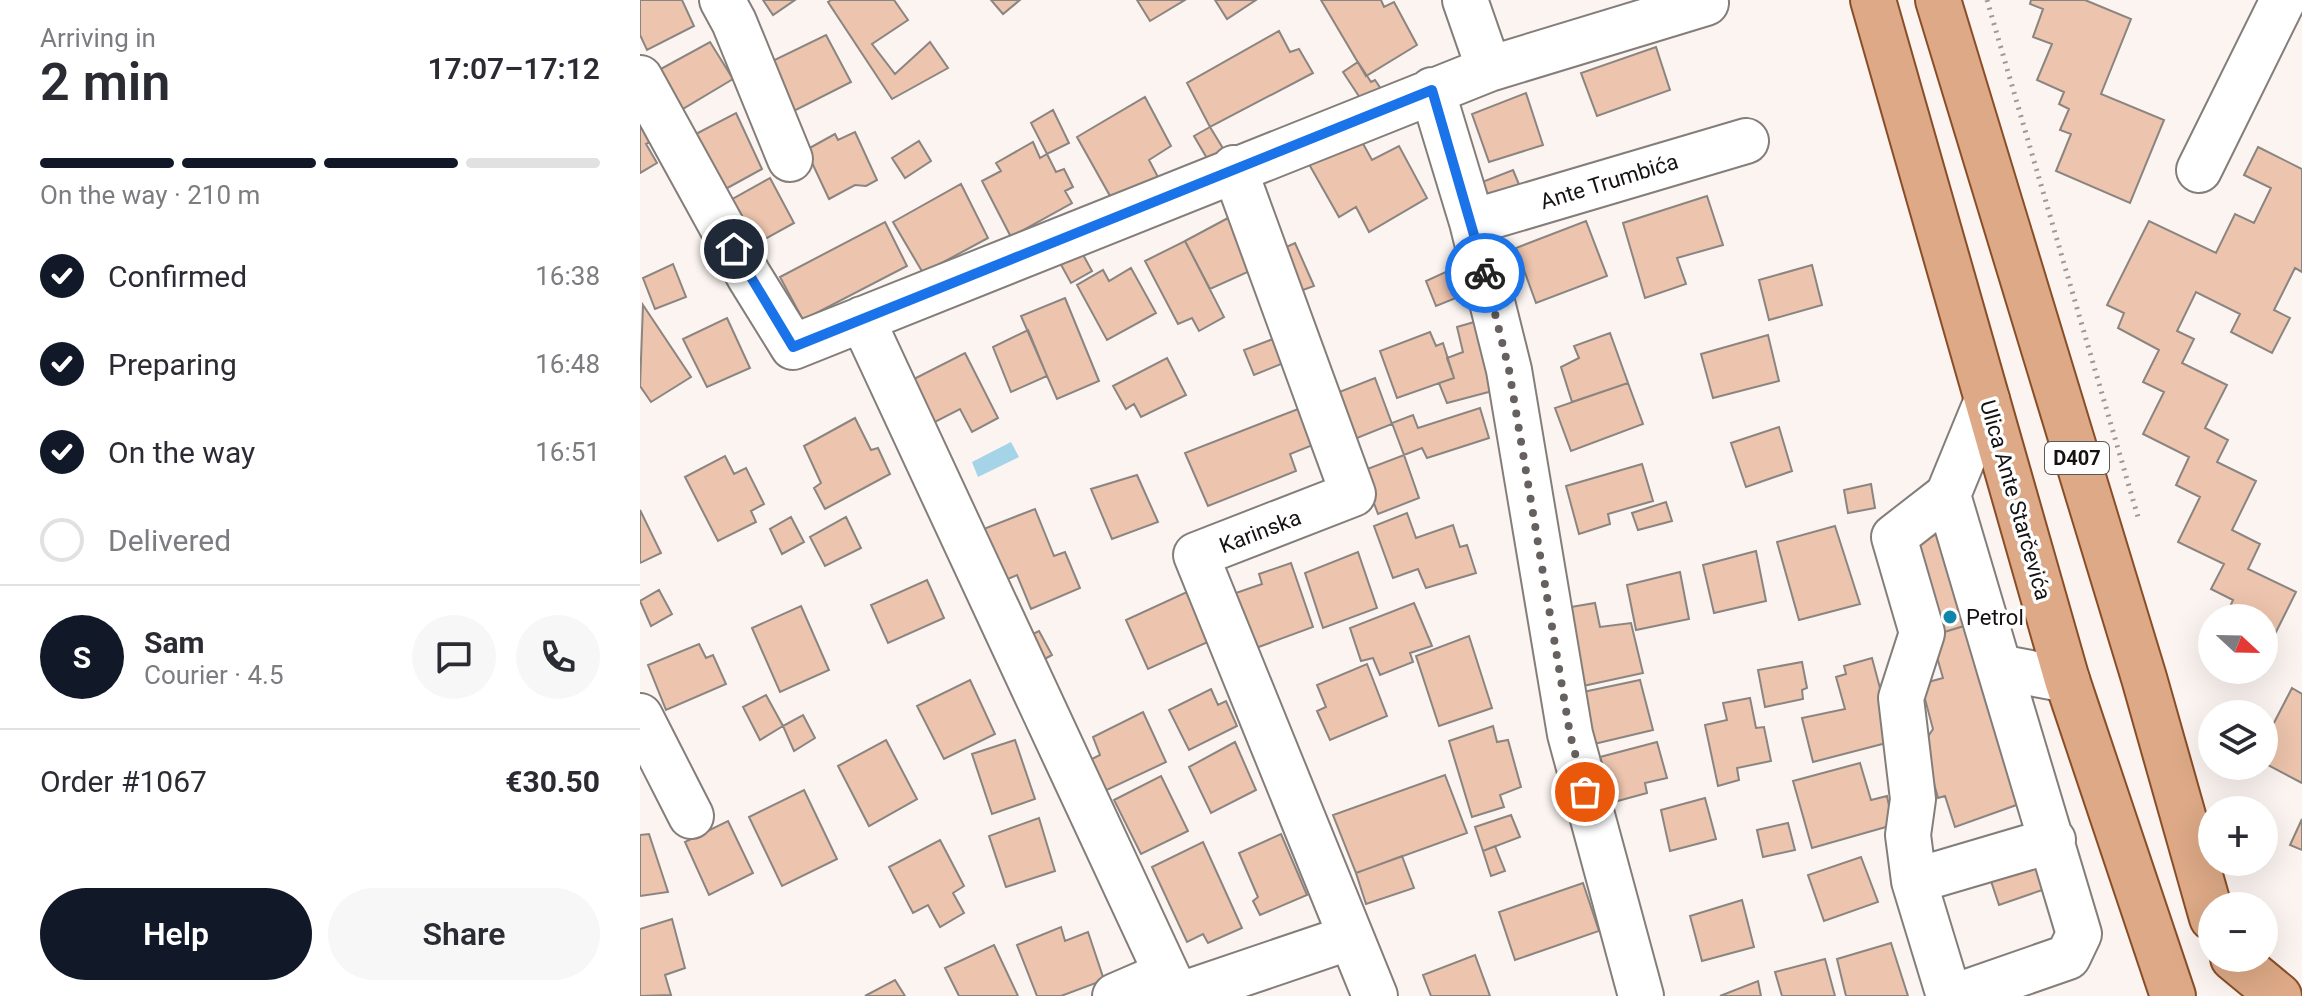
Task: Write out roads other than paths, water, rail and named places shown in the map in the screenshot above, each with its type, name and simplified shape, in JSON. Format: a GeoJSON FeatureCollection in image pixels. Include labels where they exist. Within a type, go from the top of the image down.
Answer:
{"type":"FeatureCollection","features":[{"type":"Feature","properties":{"kind":"main road","name":"Ulica Ante Starčevića"},"geometry":{"type":"LineString","coordinates":[[1873,0],[2067,680],[2161,984]]}},
{"type":"Feature","properties":{"kind":"main road","name":"D407"},"geometry":{"type":"LineString","coordinates":[[1938,0],[2144,678],[2205,892]]}},
{"type":"Feature","properties":{"kind":"main road"},"geometry":{"type":"LineString","coordinates":[[2228,972],[2235,996]]}},
{"type":"Feature","properties":{"kind":"main road"},"geometry":{"type":"LineString","coordinates":[[2250,972],[2279,996]]}},
{"type":"Feature","properties":{"kind":"street"},"geometry":{"type":"LineString","coordinates":[[722,0],[790,159]]}},
{"type":"Feature","properties":{"kind":"street"},"geometry":{"type":"LineString","coordinates":[[1465,0],[1489,69]]}},
{"type":"Feature","properties":{"kind":"street"},"geometry":{"type":"LineString","coordinates":[[2199,170],[2283,0]]}},
{"type":"Feature","properties":{"kind":"street"},"geometry":{"type":"LineString","coordinates":[[640,78],[749,276],[793,347],[1432,90],[1489,69],[1706,3]]}},
{"type":"Feature","properties":{"kind":"street"},"geometry":{"type":"LineString","coordinates":[[1432,90],[1472,222],[1509,370],[1570,734],[1641,996]]}},
{"type":"Feature","properties":{"kind":"street","name":"Ante Trumbića"},"geometry":{"type":"LineString","coordinates":[[1472,222],[1746,141]]}},
{"type":"Feature","properties":{"kind":"street","name":"Karinska"},"geometry":{"type":"LineString","coordinates":[[1234,168],[1353,494],[1196,555],[1375,996]]}},
{"type":"Feature","properties":{"kind":"street"},"geometry":{"type":"LineString","coordinates":[[862,319],[1177,996],[1351,937]]}},
{"type":"Feature","properties":{"kind":"street"},"geometry":{"type":"LineString","coordinates":[[1949,996],[1914,881],[1908,835],[1913,799],[1901,698],[1922,633],[1894,537],[1948,495],[1987,400]]}},
{"type":"Feature","properties":{"kind":"street"},"geometry":{"type":"LineString","coordinates":[[1948,495],[2079,934],[2068,957],[1956,996]]}},
{"type":"Feature","properties":{"kind":"street"},"geometry":{"type":"LineString","coordinates":[[1999,667],[2067,680]]}},
{"type":"Feature","properties":{"kind":"street"},"geometry":{"type":"LineString","coordinates":[[640,716],[691,816]]}},
{"type":"Feature","properties":{"kind":"street"},"geometry":{"type":"LineString","coordinates":[[1914,881],[2053,840]]}},
{"type":"Feature","properties":{"kind":"street"},"geometry":{"type":"LineString","coordinates":[[1115,996],[1166,974]]}},
{"type":"Feature","properties":{"kind":"water"},"geometry":{"type":"Polygon","coordinates":[[[1011,442],[1019,457],[978,477],[972,462],[1011,442]]]}},
{"type":"Feature","properties":{"kind":"place","name":"Petrol"},"geometry":{"type":"Point","coordinates":[1950,617]}}]}
